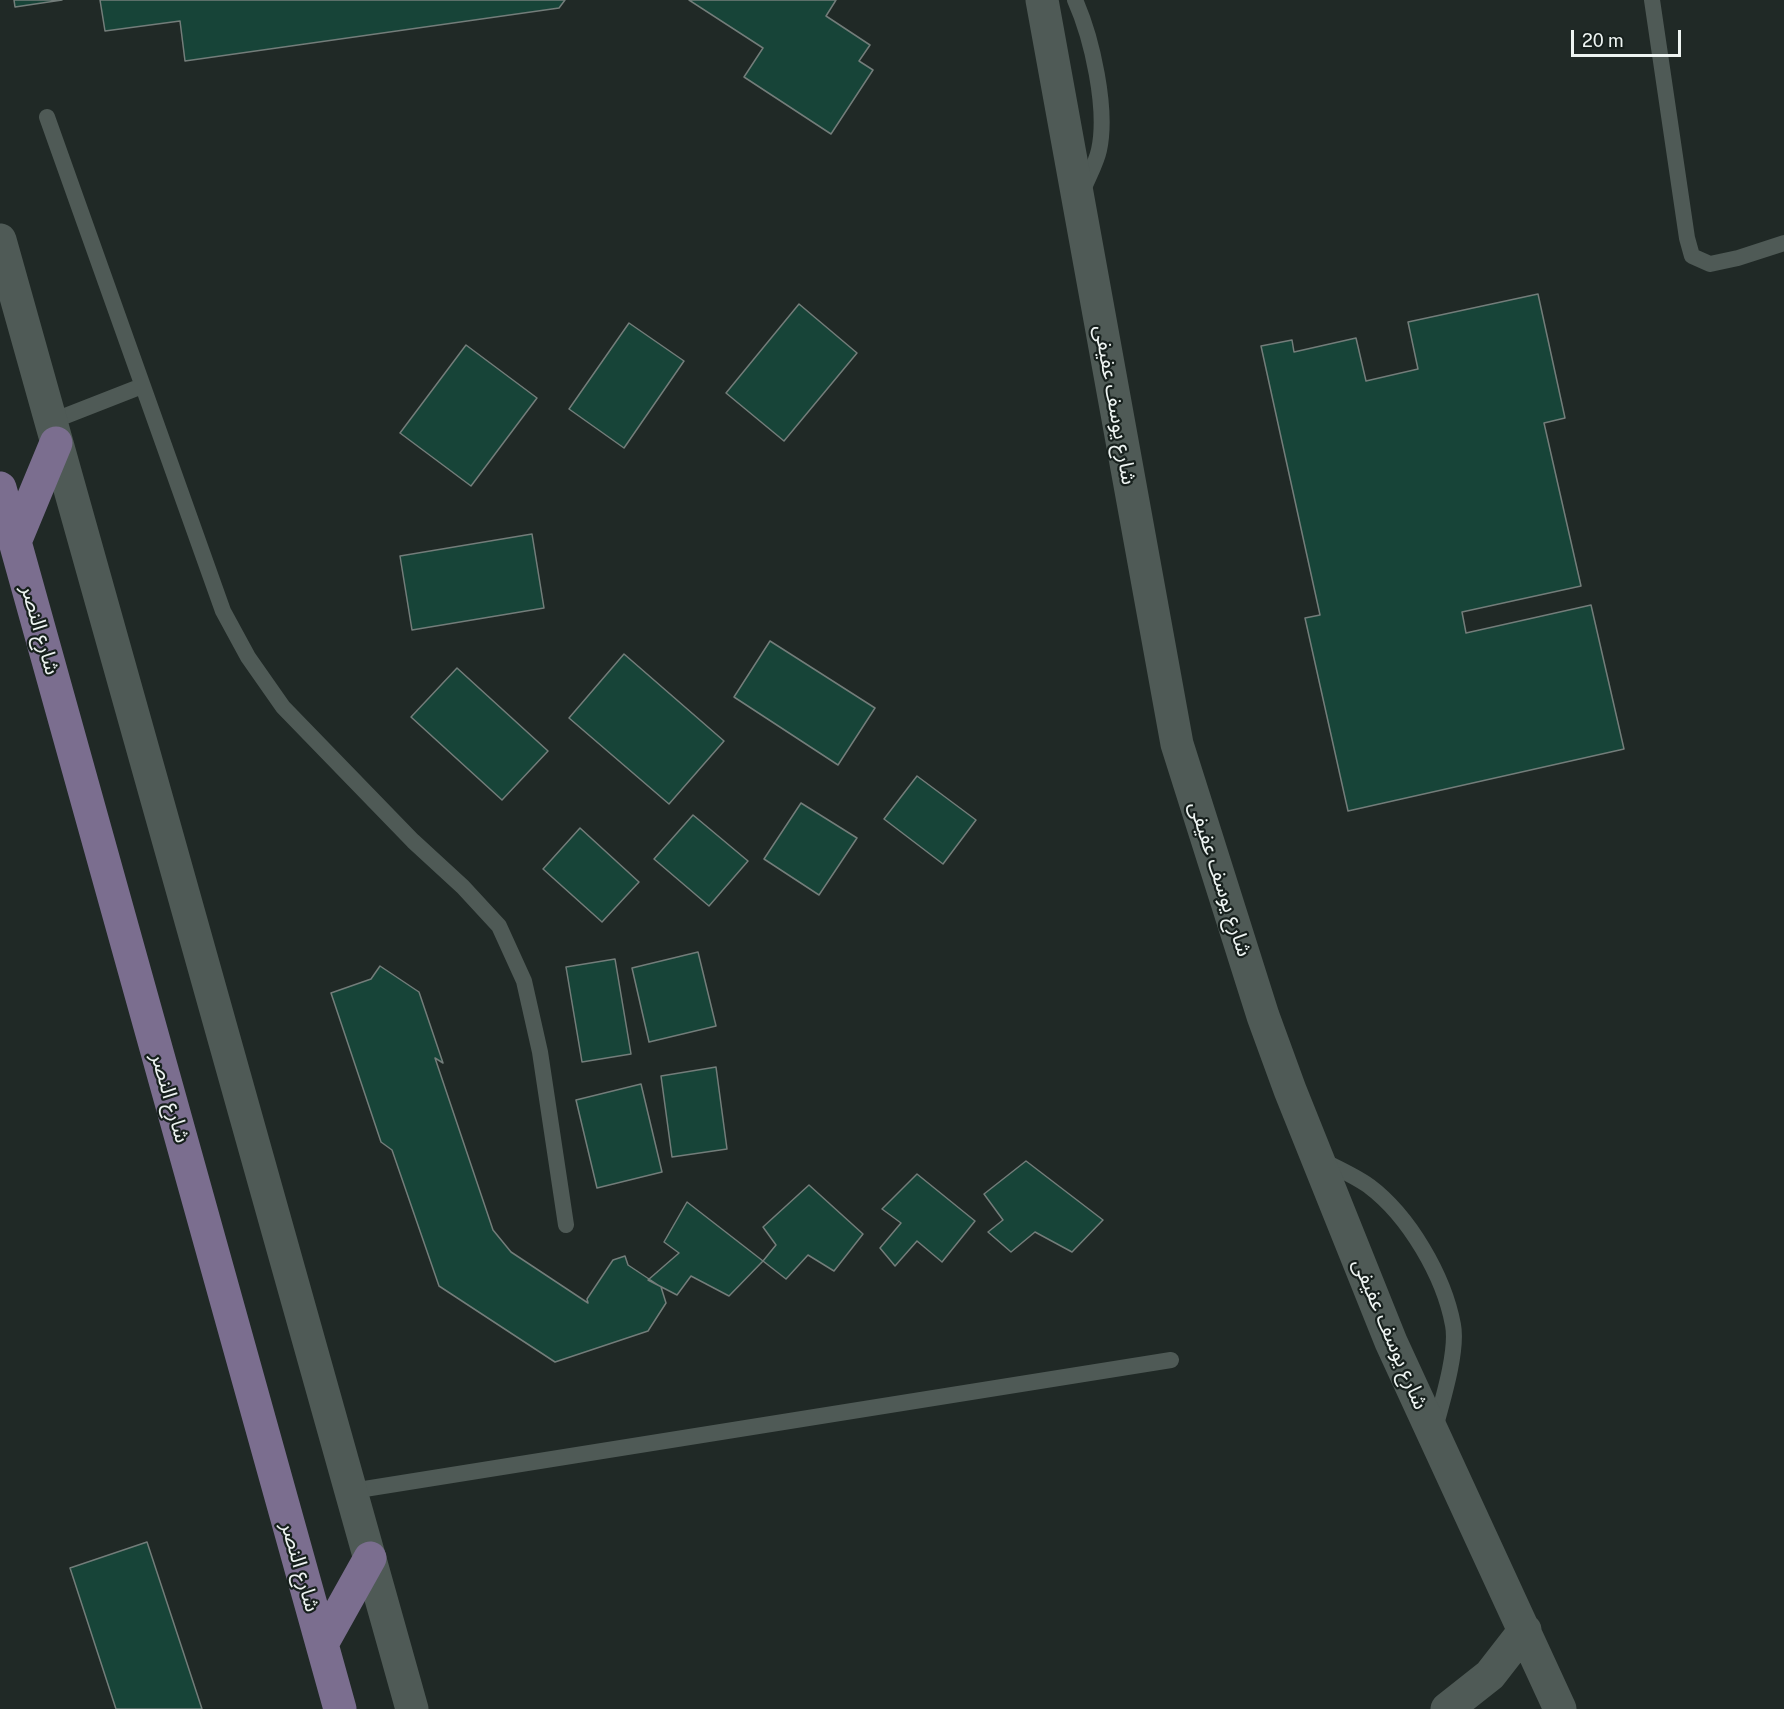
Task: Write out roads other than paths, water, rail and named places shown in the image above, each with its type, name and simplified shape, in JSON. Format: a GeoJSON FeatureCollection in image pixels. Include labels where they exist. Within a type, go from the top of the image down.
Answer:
{"type":"FeatureCollection","features":[{"type":"Feature","properties":{"kind":"main road"},"geometry":{"type":"LineString","coordinates":[[15,542],[53,433]]}},
{"type":"Feature","properties":{"kind":"main road","name":"شارع النصر"},"geometry":{"type":"LineString","coordinates":[[0,488],[340,1709]]}},
{"type":"Feature","properties":{"kind":"main road"},"geometry":{"type":"LineString","coordinates":[[322,1644],[370,1558]]}},
{"type":"Feature","properties":{"kind":"street","name":"شارع يوسف عفيفى"},"geometry":{"type":"LineString","coordinates":[[1042,0],[1177,744],[1263,1016],[1391,1342],[1560,1709]]}},
{"type":"Feature","properties":{"kind":"street"},"geometry":{"type":"LineString","coordinates":[[0,240],[412,1709]]}},
{"type":"Feature","properties":{"kind":"street"},"geometry":{"type":"LineString","coordinates":[[1447,1709],[1490,1675],[1525,1630]]}},
{"type":"Feature","properties":{"kind":"lane"},"geometry":{"type":"LineString","coordinates":[[1075,0],[1087,36],[1102,118],[1099,151],[1078,201]]}},
{"type":"Feature","properties":{"kind":"lane"},"geometry":{"type":"LineString","coordinates":[[1652,0],[1687,238],[1692,256],[1710,264],[1784,243]]}},
{"type":"Feature","properties":{"kind":"lane"},"geometry":{"type":"LineString","coordinates":[[47,117],[223,612],[248,657],[284,707],[413,841],[464,887],[499,926],[526,991],[540,1052],[566,1226]]}},
{"type":"Feature","properties":{"kind":"lane"},"geometry":{"type":"LineString","coordinates":[[53,433],[142,386]]}},
{"type":"Feature","properties":{"kind":"lane"},"geometry":{"type":"LineString","coordinates":[[1318,1158],[1370,1186],[1412,1229],[1438,1279],[1453,1326],[1448,1374],[1434,1434]]}},
{"type":"Feature","properties":{"kind":"lane"},"geometry":{"type":"LineString","coordinates":[[352,1491],[1170,1360]]}}]}
